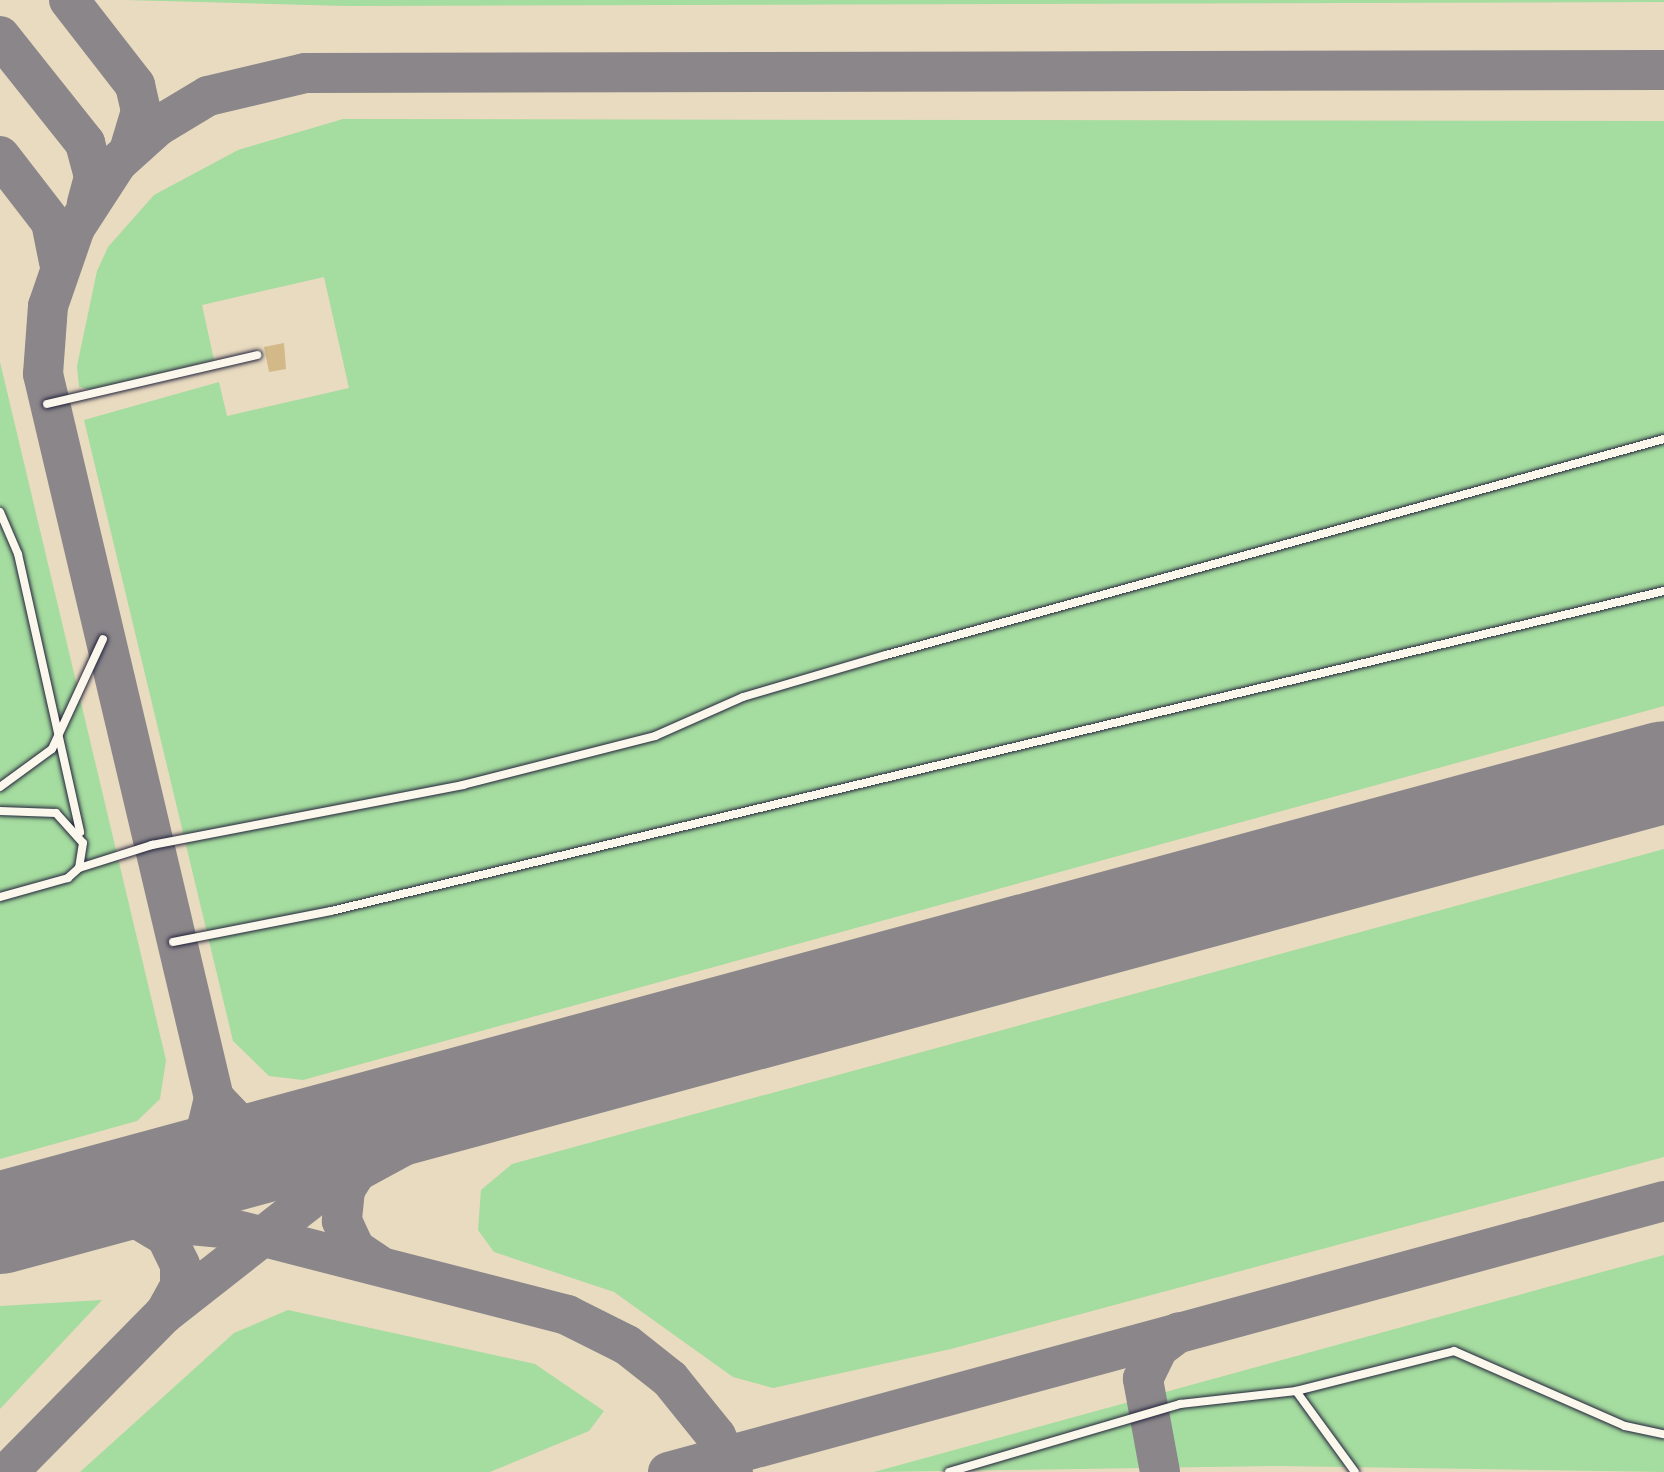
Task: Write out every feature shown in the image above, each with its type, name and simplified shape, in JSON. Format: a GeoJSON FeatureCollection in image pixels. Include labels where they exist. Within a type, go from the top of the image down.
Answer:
{"type":"FeatureCollection","features":[{"type":"Feature","properties":{"kind":"lane"},"geometry":{"type":"LineString","coordinates":[[47,404],[257,355]]}},
{"type":"Feature","properties":{"kind":"lane"},"geometry":{"type":"LineString","coordinates":[[0,897],[54,885],[79,868],[152,845],[419,795],[655,736],[743,697],[1664,439]]}},
{"type":"Feature","properties":{"kind":"lane"},"geometry":{"type":"LineString","coordinates":[[0,512],[18,554],[56,738],[80,832],[79,868]]}},
{"type":"Feature","properties":{"kind":"lane"},"geometry":{"type":"LineString","coordinates":[[173,942],[331,911],[1664,591]]}},
{"type":"Feature","properties":{"kind":"lane"},"geometry":{"type":"LineString","coordinates":[[0,787],[40,763],[56,738],[103,639]]}},
{"type":"Feature","properties":{"kind":"lane"},"geometry":{"type":"LineString","coordinates":[[0,811],[56,813],[80,832]]}},
{"type":"Feature","properties":{"kind":"lane"},"geometry":{"type":"LineString","coordinates":[[949,1472],[1180,1404],[1296,1391],[1454,1351],[1625,1426],[1664,1434]]}},
{"type":"Feature","properties":{"kind":"lane"},"geometry":{"type":"LineString","coordinates":[[1296,1391],[1355,1472]]}},
{"type":"Feature","properties":{"kind":"shaded area"},"geometry":{"type":"Polygon","coordinates":[[[0,0],[1664,0],[1664,1472],[0,1472],[0,0]]]}},
{"type":"Feature","properties":{"kind":"green space"},"geometry":{"type":"Polygon","coordinates":[[[124,0],[1664,0],[1664,2],[347,6],[124,0]]]}},
{"type":"Feature","properties":{"kind":"green space"},"geometry":{"type":"Polygon","coordinates":[[[343,119],[1664,121],[1664,706],[303,1080],[269,1076],[233,1041],[84,420],[219,382],[227,416],[349,388],[324,277],[202,305],[214,360],[92,390],[79,387],[77,366],[97,271],[108,247],[154,195],[238,150],[343,119]]]}},
{"type":"Feature","properties":{"kind":"green space"},"geometry":{"type":"Polygon","coordinates":[[[0,362],[166,1060],[160,1099],[137,1121],[0,1159],[0,362]]]}},
{"type":"Feature","properties":{"kind":"green space"},"geometry":{"type":"Polygon","coordinates":[[[1664,849],[1664,1157],[951,1349],[773,1388],[733,1377],[614,1292],[494,1252],[478,1230],[481,1190],[512,1164],[1664,849]]]}},
{"type":"Feature","properties":{"kind":"green space"},"geometry":{"type":"Polygon","coordinates":[[[1664,1255],[1664,1472],[1279,1466],[874,1472],[1664,1255]]]}},
{"type":"Feature","properties":{"kind":"green space"},"geometry":{"type":"Polygon","coordinates":[[[102,1300],[0,1409],[0,1306],[102,1300]]]}},
{"type":"Feature","properties":{"kind":"green space"},"geometry":{"type":"Polygon","coordinates":[[[288,1310],[535,1364],[604,1411],[589,1431],[490,1472],[80,1472],[234,1333],[288,1310]]]}},
{"type":"Feature","properties":{"kind":"building"},"geometry":{"type":"Polygon","coordinates":[[[284,343],[286,369],[269,372],[264,347],[284,343]]]}},
{"type":"Feature","properties":{"kind":"taxiway"},"geometry":{"type":"LineString","coordinates":[[69,0],[135,85],[141,111],[129,151]]}},
{"type":"Feature","properties":{"kind":"taxiway"},"geometry":{"type":"LineString","coordinates":[[0,36],[85,143],[94,177],[87,204]]}},
{"type":"Feature","properties":{"kind":"taxiway"},"geometry":{"type":"LineString","coordinates":[[164,1178],[202,1148],[214,1098],[43,374],[48,306],[75,228],[117,163],[158,126],[208,96],[305,73],[1664,70]]}},
{"type":"Feature","properties":{"kind":"taxiway"},"geometry":{"type":"LineString","coordinates":[[0,156],[51,222],[59,262]]}},
{"type":"Feature","properties":{"kind":"taxiway"},"geometry":{"type":"LineString","coordinates":[[8,1472],[164,1314],[321,1191],[476,1107],[600,1060]]}},
{"type":"Feature","properties":{"kind":"taxiway"},"geometry":{"type":"LineString","coordinates":[[214,1098],[250,1136],[307,1139]]}},
{"type":"Feature","properties":{"kind":"taxiway"},"geometry":{"type":"LineString","coordinates":[[358,1169],[345,1190],[342,1221],[355,1249],[377,1264]]}},
{"type":"Feature","properties":{"kind":"taxiway"},"geometry":{"type":"LineString","coordinates":[[668,1472],[1664,1201]]}},
{"type":"Feature","properties":{"kind":"taxiway"},"geometry":{"type":"LineString","coordinates":[[0,1227],[105,1217],[233,1229],[567,1315],[627,1345],[670,1379],[716,1436],[733,1472]]}},
{"type":"Feature","properties":{"kind":"taxiway"},"geometry":{"type":"LineString","coordinates":[[136,1218],[166,1236],[180,1265],[180,1286],[165,1313]]}},
{"type":"Feature","properties":{"kind":"taxiway"},"geometry":{"type":"LineString","coordinates":[[1160,1472],[1143,1379],[1158,1348],[1179,1332]]}},
{"type":"Feature","properties":{"kind":"runway"},"geometry":{"type":"LineString","coordinates":[[0,1223],[1664,772]]}}]}
